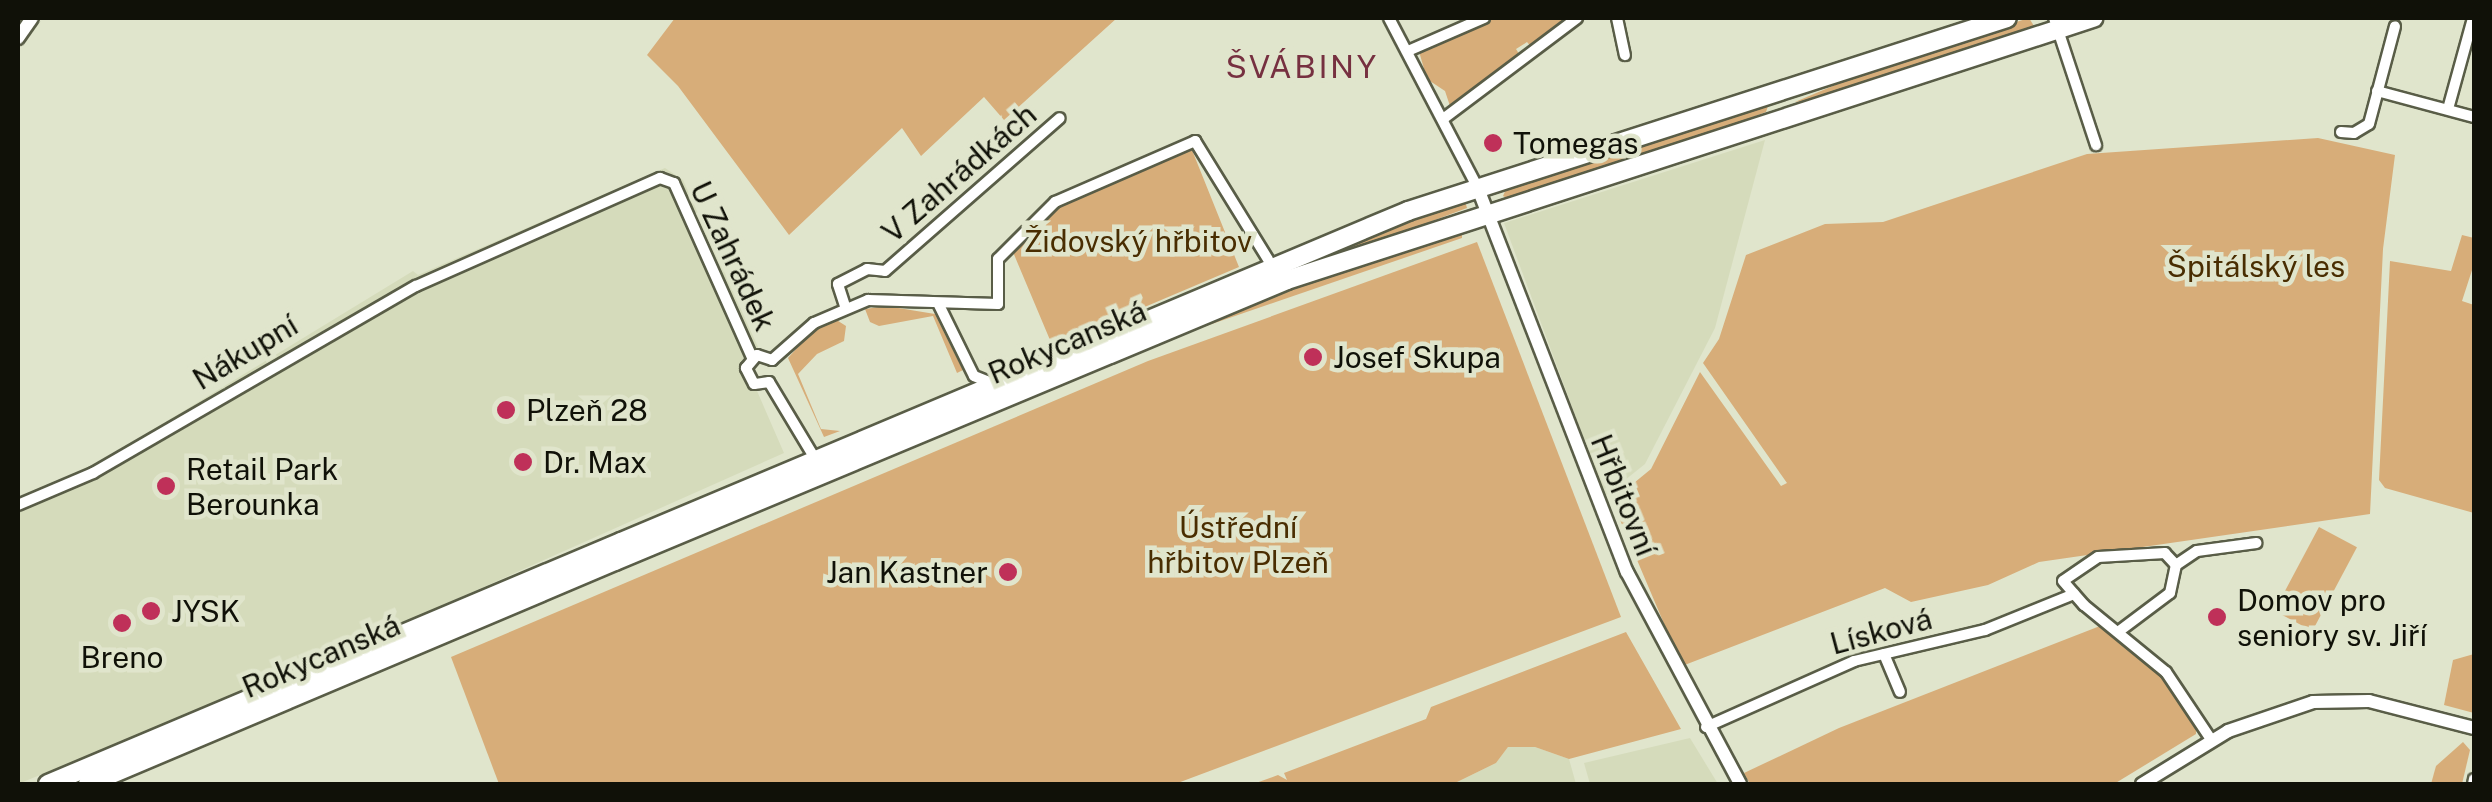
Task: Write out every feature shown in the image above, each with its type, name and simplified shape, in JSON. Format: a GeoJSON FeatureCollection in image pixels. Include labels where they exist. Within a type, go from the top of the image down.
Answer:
{"type":"FeatureCollection","features":[{"type":"Feature","properties":{"kind":"main road","name":"Rokycanská"},"geometry":{"type":"LineString","coordinates":[[88,784],[615,562],[995,384],[1477,186],[2006,18]]}},
{"type":"Feature","properties":{"kind":"main road","name":"Rokycanská"},"geometry":{"type":"LineString","coordinates":[[48,784],[622,542],[820,468],[1262,289],[2056,23],[2093,18]]}},
{"type":"Feature","properties":{"kind":"street"},"geometry":{"type":"LineString","coordinates":[[18,38],[32,18]]}},
{"type":"Feature","properties":{"kind":"street"},"geometry":{"type":"LineString","coordinates":[[1389,18],[1477,186]]}},
{"type":"Feature","properties":{"kind":"street"},"geometry":{"type":"LineString","coordinates":[[1408,51],[1484,18]]}},
{"type":"Feature","properties":{"kind":"street"},"geometry":{"type":"LineString","coordinates":[[1443,119],[1577,18]]}},
{"type":"Feature","properties":{"kind":"street"},"geometry":{"type":"LineString","coordinates":[[1617,18],[1626,55]]}},
{"type":"Feature","properties":{"kind":"street"},"geometry":{"type":"LineString","coordinates":[[2448,109],[2473,18]]}},
{"type":"Feature","properties":{"kind":"street"},"geometry":{"type":"LineString","coordinates":[[2056,23],[2096,146]]}},
{"type":"Feature","properties":{"kind":"street"},"geometry":{"type":"LineString","coordinates":[[2341,132],[2369,124],[2395,26]]}},
{"type":"Feature","properties":{"kind":"street"},"geometry":{"type":"LineString","coordinates":[[2377,91],[2474,117]]}},
{"type":"Feature","properties":{"kind":"street","name":"V Zahrádkách"},"geometry":{"type":"LineString","coordinates":[[845,306],[838,284],[867,269],[885,271],[1060,118]]}},
{"type":"Feature","properties":{"kind":"street"},"geometry":{"type":"LineString","coordinates":[[769,382],[754,384],[745,373],[752,358],[772,360],[845,306],[892,298],[938,305],[998,304],[998,259],[1056,202],[1194,141],[1268,260]]}},
{"type":"Feature","properties":{"kind":"street","name":"U Zahrádek"},"geometry":{"type":"LineString","coordinates":[[502,248],[668,178],[752,358]]}},
{"type":"Feature","properties":{"kind":"street","name":"Hřbitovní"},"geometry":{"type":"LineString","coordinates":[[1477,186],[1615,543],[1706,727],[1740,784]]}},
{"type":"Feature","properties":{"kind":"street","name":"Nákupní"},"geometry":{"type":"LineString","coordinates":[[18,505],[93,472],[331,330],[502,248]]}},
{"type":"Feature","properties":{"kind":"street"},"geometry":{"type":"LineString","coordinates":[[938,305],[974,376],[995,384]]}},
{"type":"Feature","properties":{"kind":"street"},"geometry":{"type":"LineString","coordinates":[[769,382],[775,372],[772,360]]}},
{"type":"Feature","properties":{"kind":"street"},"geometry":{"type":"LineString","coordinates":[[769,382],[820,468]]}},
{"type":"Feature","properties":{"kind":"street"},"geometry":{"type":"LineString","coordinates":[[2118,632],[2170,593],[2176,566],[2197,552],[2256,543]]}},
{"type":"Feature","properties":{"kind":"street"},"geometry":{"type":"LineString","coordinates":[[2176,566],[2154,551],[2098,557],[2063,581],[2166,672],[2212,741]]}},
{"type":"Feature","properties":{"kind":"street","name":"Lísková"},"geometry":{"type":"LineString","coordinates":[[1706,727],[1827,671],[1985,630],[2074,594]]}},
{"type":"Feature","properties":{"kind":"street"},"geometry":{"type":"LineString","coordinates":[[1884,654],[1900,692]]}},
{"type":"Feature","properties":{"kind":"street"},"geometry":{"type":"LineString","coordinates":[[2142,784],[2212,741],[2267,714],[2328,700],[2369,701],[2474,730]]}},
{"type":"Feature","properties":{"kind":"shaded area"},"geometry":{"type":"Polygon","coordinates":[[[1765,140],[1715,328],[1645,464],[1605,496],[1504,223],[1765,140]]]}},
{"type":"Feature","properties":{"kind":"shaded area"},"geometry":{"type":"Polygon","coordinates":[[[665,168],[683,180],[758,347],[749,360],[754,384],[784,453],[295,671],[18,784],[18,499],[72,479],[413,271],[418,275],[665,168]]]}},
{"type":"Feature","properties":{"kind":"shaded area"},"geometry":{"type":"Polygon","coordinates":[[[1690,738],[1718,784],[1590,784],[1584,763],[1690,738]]]}},
{"type":"Feature","properties":{"kind":"shaded area"},"geometry":{"type":"Polygon","coordinates":[[[1508,747],[1535,747],[1569,759],[1576,784],[1453,784],[1496,763],[1508,747]]]}},
{"type":"Feature","properties":{"kind":"green space"},"geometry":{"type":"Polygon","coordinates":[[[675,18],[1117,18],[1004,120],[984,97],[921,156],[902,128],[789,235],[678,86],[647,55],[675,18]]]}},
{"type":"Feature","properties":{"kind":"green space"},"geometry":{"type":"Polygon","coordinates":[[[1489,18],[1572,18],[1532,48],[1527,42],[1516,49],[1521,57],[1450,106],[1445,91],[1427,79],[1418,48],[1489,18]]]}},
{"type":"Feature","properties":{"kind":"green space"},"geometry":{"type":"Polygon","coordinates":[[[2029,18],[2034,26],[1825,98],[1795,102],[1894,60],[2029,18]]]}},
{"type":"Feature","properties":{"kind":"green space"},"geometry":{"type":"Polygon","coordinates":[[[1769,103],[1766,112],[1665,150],[1511,200],[1503,196],[1507,187],[1769,103]]]}},
{"type":"Feature","properties":{"kind":"green space","name":"Špitálský les"},"geometry":{"type":"Polygon","coordinates":[[[2318,138],[2395,155],[2383,249],[2370,514],[2039,562],[1988,585],[1911,602],[1885,588],[1682,666],[1612,501],[1651,469],[1700,372],[1781,486],[1787,483],[1703,363],[1719,339],[1746,255],[1825,224],[1883,222],[2087,154],[2318,138]]]}},
{"type":"Feature","properties":{"kind":"green space","name":"Židovský hřbitov"},"geometry":{"type":"Polygon","coordinates":[[[1192,150],[1239,267],[1062,342],[1059,336],[1050,340],[1013,252],[1064,203],[1192,150]]]}},
{"type":"Feature","properties":{"kind":"green space"},"geometry":{"type":"Polygon","coordinates":[[[1465,201],[1467,208],[1255,287],[834,459],[1388,225],[1465,201]]]}},
{"type":"Feature","properties":{"kind":"green space"},"geometry":{"type":"Polygon","coordinates":[[[1462,228],[1462,238],[1174,337],[1231,308],[1462,228]]]}},
{"type":"Feature","properties":{"kind":"green space"},"geometry":{"type":"Polygon","coordinates":[[[2462,235],[2474,238],[2474,264],[2462,301],[2474,305],[2474,513],[2385,488],[2379,480],[2390,261],[2451,271],[2462,235]]]}},
{"type":"Feature","properties":{"kind":"green space","name":"Ústřední hřbitov Plzeň"},"geometry":{"type":"Polygon","coordinates":[[[1477,242],[1621,617],[1175,784],[499,784],[451,657],[1148,361],[1477,242]]]}},
{"type":"Feature","properties":{"kind":"green space"},"geometry":{"type":"Polygon","coordinates":[[[886,306],[935,314],[963,370],[957,373],[933,316],[879,326],[870,322],[865,309],[886,306]]]}},
{"type":"Feature","properties":{"kind":"green space"},"geometry":{"type":"Polygon","coordinates":[[[835,319],[846,326],[844,341],[817,354],[798,374],[821,429],[840,431],[824,437],[788,358],[816,327],[835,319]]]}},
{"type":"Feature","properties":{"kind":"green space"},"geometry":{"type":"Polygon","coordinates":[[[2319,527],[2357,547],[2312,631],[2274,611],[2319,527]]]}},
{"type":"Feature","properties":{"kind":"green space"},"geometry":{"type":"Polygon","coordinates":[[[2100,626],[2165,679],[2196,724],[2196,734],[2114,784],[1750,784],[1744,773],[1839,728],[2100,626]]]}},
{"type":"Feature","properties":{"kind":"green space"},"geometry":{"type":"Polygon","coordinates":[[[1626,632],[1681,729],[1569,759],[1535,747],[1508,747],[1496,763],[1453,784],[1253,784],[1278,775],[1287,780],[1284,773],[1426,719],[1431,707],[1626,632]]]}},
{"type":"Feature","properties":{"kind":"green space"},"geometry":{"type":"Polygon","coordinates":[[[2474,654],[2474,713],[2444,705],[2453,660],[2474,654]]]}},
{"type":"Feature","properties":{"kind":"green space"},"geometry":{"type":"Polygon","coordinates":[[[2463,742],[2470,750],[2462,784],[2431,784],[2436,766],[2463,742]]]}},
{"type":"Feature","properties":{"kind":"place","name":"Tomegas"},"geometry":{"type":"Point","coordinates":[1493,143]}},
{"type":"Feature","properties":{"kind":"place","name":"Josef Skupa"},"geometry":{"type":"Point","coordinates":[1313,357]}},
{"type":"Feature","properties":{"kind":"place","name":"Plzeň 28"},"geometry":{"type":"Point","coordinates":[506,410]}},
{"type":"Feature","properties":{"kind":"place","name":"Dr. Max"},"geometry":{"type":"Point","coordinates":[523,462]}},
{"type":"Feature","properties":{"kind":"place","name":"Retail Park Berounka"},"geometry":{"type":"Point","coordinates":[166,486]}},
{"type":"Feature","properties":{"kind":"place","name":"Jan Kastner"},"geometry":{"type":"Point","coordinates":[1008,572]}},
{"type":"Feature","properties":{"kind":"place","name":"JYSK"},"geometry":{"type":"Point","coordinates":[151,611]}},
{"type":"Feature","properties":{"kind":"place","name":"Domov pro seniory sv. Jiří"},"geometry":{"type":"Point","coordinates":[2217,617]}},
{"type":"Feature","properties":{"kind":"place","name":"Breno"},"geometry":{"type":"Point","coordinates":[122,623]}},
{"type":"Feature","properties":{"kind":"district","name":"ŠVÁBINY"},"geometry":{"type":"Point","coordinates":[1302,67]}}]}
